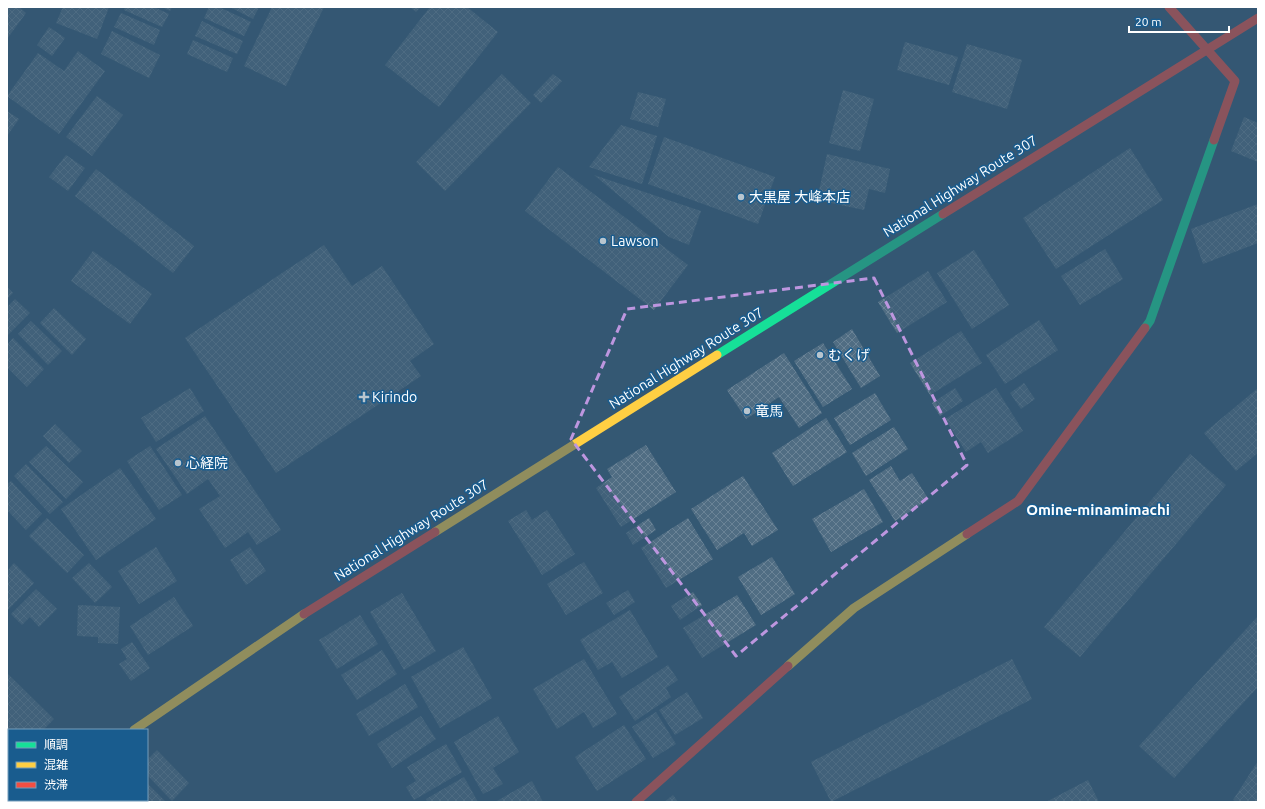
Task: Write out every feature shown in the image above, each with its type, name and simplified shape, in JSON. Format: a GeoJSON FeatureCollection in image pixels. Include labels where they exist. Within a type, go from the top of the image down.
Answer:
{"type":"FeatureCollection","features":[{"type":"Feature","properties":{"kind":"main road"},"geometry":{"type":"LineString","coordinates":[[636,802],[727,719],[854,608],[1018,501],[1150,321],[1235,81],[1169,7]]}},
{"type":"Feature","properties":{"kind":"main road","name":"National Highway Route 307"},"geometry":{"type":"LineString","coordinates":[[135,729],[287,624],[1207,48],[1258,18]]}},
{"type":"Feature","properties":{"kind":"highlighted area"},"geometry":{"type":"Polygon","coordinates":[[[874,278],[967,465],[736,656],[571,439],[627,309],[874,278]]]}},
{"type":"Feature","properties":{"kind":"building"},"geometry":{"type":"Polygon","coordinates":[[[7,7],[19,7],[26,13],[7,39],[7,7]]]}},
{"type":"Feature","properties":{"kind":"building"},"geometry":{"type":"Polygon","coordinates":[[[63,7],[109,7],[97,39],[56,23],[63,7]]]}},
{"type":"Feature","properties":{"kind":"building"},"geometry":{"type":"Polygon","coordinates":[[[125,7],[154,7],[169,14],[162,27],[124,10],[125,7]]]}},
{"type":"Feature","properties":{"kind":"building"},"geometry":{"type":"Polygon","coordinates":[[[162,7],[172,7],[170,11],[162,7]]]}},
{"type":"Feature","properties":{"kind":"building"},"geometry":{"type":"Polygon","coordinates":[[[209,7],[219,7],[251,22],[244,36],[204,18],[209,7]]]}},
{"type":"Feature","properties":{"kind":"building"},"geometry":{"type":"Polygon","coordinates":[[[230,7],[259,7],[253,19],[230,7]]]}},
{"type":"Feature","properties":{"kind":"building"},"geometry":{"type":"Polygon","coordinates":[[[272,7],[324,7],[286,86],[244,66],[272,7]]]}},
{"type":"Feature","properties":{"kind":"building"},"geometry":{"type":"Polygon","coordinates":[[[410,7],[421,7],[416,12],[410,7]]]}},
{"type":"Feature","properties":{"kind":"building"},"geometry":{"type":"Polygon","coordinates":[[[430,7],[467,7],[498,32],[439,107],[385,65],[430,7]]]}},
{"type":"Feature","properties":{"kind":"building"},"geometry":{"type":"Polygon","coordinates":[[[121,13],[160,30],[154,45],[114,27],[121,13]]]}},
{"type":"Feature","properties":{"kind":"building"},"geometry":{"type":"Polygon","coordinates":[[[202,21],[243,41],[237,54],[195,36],[202,21]]]}},
{"type":"Feature","properties":{"kind":"building"},"geometry":{"type":"Polygon","coordinates":[[[49,27],[65,38],[52,56],[37,45],[49,27]]]}},
{"type":"Feature","properties":{"kind":"building"},"geometry":{"type":"Polygon","coordinates":[[[112,31],[160,55],[149,78],[101,54],[112,31]]]}},
{"type":"Feature","properties":{"kind":"building"},"geometry":{"type":"Polygon","coordinates":[[[193,40],[233,58],[227,72],[187,54],[193,40]]]}},
{"type":"Feature","properties":{"kind":"building"},"geometry":{"type":"Polygon","coordinates":[[[905,42],[958,57],[949,85],[897,70],[905,42]]]}},
{"type":"Feature","properties":{"kind":"building"},"geometry":{"type":"Polygon","coordinates":[[[967,44],[1022,60],[1007,109],[952,92],[967,44]]]}},
{"type":"Feature","properties":{"kind":"building"},"geometry":{"type":"Polygon","coordinates":[[[78,51],[105,71],[59,134],[7,96],[38,53],[64,71],[78,51]]]}},
{"type":"Feature","properties":{"kind":"building"},"geometry":{"type":"Polygon","coordinates":[[[502,74],[531,103],[445,191],[416,162],[502,74]]]}},
{"type":"Feature","properties":{"kind":"building"},"geometry":{"type":"Polygon","coordinates":[[[553,74],[562,81],[541,103],[533,95],[553,74]]]}},
{"type":"Feature","properties":{"kind":"building"},"geometry":{"type":"Polygon","coordinates":[[[843,90],[874,99],[860,151],[829,143],[843,90]]]}},
{"type":"Feature","properties":{"kind":"building"},"geometry":{"type":"Polygon","coordinates":[[[638,92],[666,99],[658,127],[630,119],[638,92]]]}},
{"type":"Feature","properties":{"kind":"building"},"geometry":{"type":"Polygon","coordinates":[[[97,96],[123,115],[92,156],[66,137],[97,96]]]}},
{"type":"Feature","properties":{"kind":"building"},"geometry":{"type":"Polygon","coordinates":[[[7,111],[19,119],[7,136],[7,111]]]}},
{"type":"Feature","properties":{"kind":"building"},"geometry":{"type":"Polygon","coordinates":[[[1244,117],[1258,123],[1258,162],[1231,151],[1244,117]]]}},
{"type":"Feature","properties":{"kind":"building"},"geometry":{"type":"Polygon","coordinates":[[[621,125],[657,136],[642,184],[589,167],[621,125]]]}},
{"type":"Feature","properties":{"kind":"building"},"geometry":{"type":"Polygon","coordinates":[[[664,137],[775,177],[758,224],[648,184],[664,137]]]}},
{"type":"Feature","properties":{"kind":"building"},"geometry":{"type":"Polygon","coordinates":[[[1130,148],[1163,200],[1056,269],[1023,218],[1130,148]]]}},
{"type":"Feature","properties":{"kind":"building"},"geometry":{"type":"Polygon","coordinates":[[[827,154],[890,169],[885,193],[869,189],[864,210],[817,200],[827,154]]]}},
{"type":"Feature","properties":{"kind":"building"},"geometry":{"type":"Polygon","coordinates":[[[66,155],[85,168],[68,191],[49,177],[66,155]]]}},
{"type":"Feature","properties":{"kind":"building"},"geometry":{"type":"Polygon","coordinates":[[[558,167],[688,265],[654,310],[525,211],[558,167]]]}},
{"type":"Feature","properties":{"kind":"building"},"geometry":{"type":"Polygon","coordinates":[[[96,169],[194,246],[173,273],[75,196],[96,169]]]}},
{"type":"Feature","properties":{"kind":"building"},"geometry":{"type":"Polygon","coordinates":[[[594,175],[701,211],[689,245],[669,237],[594,175]]]}},
{"type":"Feature","properties":{"kind":"building"},"geometry":{"type":"Polygon","coordinates":[[[1258,204],[1258,243],[1203,264],[1191,229],[1258,204]]]}},
{"type":"Feature","properties":{"kind":"building"},"geometry":{"type":"Polygon","coordinates":[[[324,245],[352,286],[382,266],[434,344],[410,361],[421,376],[276,473],[185,338],[324,245]]]}},
{"type":"Feature","properties":{"kind":"building"},"geometry":{"type":"Polygon","coordinates":[[[1105,249],[1123,279],[1080,305],[1061,276],[1105,249]]]}},
{"type":"Feature","properties":{"kind":"building"},"geometry":{"type":"Polygon","coordinates":[[[974,250],[1009,305],[972,329],[937,273],[974,250]]]}},
{"type":"Feature","properties":{"kind":"building"},"geometry":{"type":"Polygon","coordinates":[[[93,251],[152,294],[130,324],[71,281],[93,251]]]}},
{"type":"Feature","properties":{"kind":"building"},"geometry":{"type":"Polygon","coordinates":[[[928,271],[947,302],[897,333],[878,302],[928,271]]]}},
{"type":"Feature","properties":{"kind":"building"},"geometry":{"type":"Polygon","coordinates":[[[7,287],[13,293],[7,299],[7,287]]]}},
{"type":"Feature","properties":{"kind":"building"},"geometry":{"type":"Polygon","coordinates":[[[15,299],[30,313],[7,336],[7,307],[15,299]]]}},
{"type":"Feature","properties":{"kind":"building"},"geometry":{"type":"Polygon","coordinates":[[[54,308],[86,339],[72,355],[40,323],[54,308]]]}},
{"type":"Feature","properties":{"kind":"building"},"geometry":{"type":"Polygon","coordinates":[[[1039,320],[1058,350],[1005,384],[986,355],[1039,320]]]}},
{"type":"Feature","properties":{"kind":"building"},"geometry":{"type":"Polygon","coordinates":[[[31,321],[62,351],[48,365],[18,334],[31,321]]]}},
{"type":"Feature","properties":{"kind":"building"},"geometry":{"type":"Polygon","coordinates":[[[852,329],[880,376],[861,388],[833,342],[852,329]]]}},
{"type":"Feature","properties":{"kind":"building"},"geometry":{"type":"Polygon","coordinates":[[[961,331],[982,363],[930,395],[910,363],[961,331]]]}},
{"type":"Feature","properties":{"kind":"building"},"geometry":{"type":"Polygon","coordinates":[[[13,338],[44,369],[27,387],[7,367],[7,345],[13,338]]]}},
{"type":"Feature","properties":{"kind":"building"},"geometry":{"type":"Polygon","coordinates":[[[823,343],[852,389],[823,407],[794,361],[823,343]]]}},
{"type":"Feature","properties":{"kind":"building"},"geometry":{"type":"Polygon","coordinates":[[[784,353],[822,413],[799,428],[779,397],[746,419],[727,390],[784,353]]]}},
{"type":"Feature","properties":{"kind":"building"},"geometry":{"type":"Polygon","coordinates":[[[1024,383],[1035,399],[1021,409],[1010,393],[1024,383]]]}},
{"type":"Feature","properties":{"kind":"building"},"geometry":{"type":"Polygon","coordinates":[[[190,388],[204,411],[156,442],[141,418],[190,388]]]}},
{"type":"Feature","properties":{"kind":"building"},"geometry":{"type":"Polygon","coordinates":[[[955,388],[963,401],[940,416],[932,403],[955,388]]]}},
{"type":"Feature","properties":{"kind":"building"},"geometry":{"type":"Polygon","coordinates":[[[996,388],[1023,431],[988,453],[981,442],[966,452],[945,419],[996,388]]]}},
{"type":"Feature","properties":{"kind":"building"},"geometry":{"type":"Polygon","coordinates":[[[1258,388],[1258,453],[1236,471],[1204,433],[1258,388]]]}},
{"type":"Feature","properties":{"kind":"building"},"geometry":{"type":"Polygon","coordinates":[[[875,393],[891,420],[850,445],[834,418],[875,393]]]}},
{"type":"Feature","properties":{"kind":"building"},"geometry":{"type":"Polygon","coordinates":[[[205,416],[281,530],[257,545],[248,532],[225,548],[199,509],[220,496],[208,479],[187,494],[156,449],[205,416]]]}},
{"type":"Feature","properties":{"kind":"building"},"geometry":{"type":"Polygon","coordinates":[[[826,418],[847,452],[793,486],[772,453],[826,418]]]}},
{"type":"Feature","properties":{"kind":"building"},"geometry":{"type":"Polygon","coordinates":[[[55,424],[82,451],[69,463],[43,436],[55,424]]]}},
{"type":"Feature","properties":{"kind":"building"},"geometry":{"type":"Polygon","coordinates":[[[894,427],[908,449],[866,476],[852,453],[894,427]]]}},
{"type":"Feature","properties":{"kind":"building"},"geometry":{"type":"Polygon","coordinates":[[[646,445],[676,492],[621,527],[596,488],[612,477],[607,469],[646,445]]]}},
{"type":"Feature","properties":{"kind":"building"},"geometry":{"type":"Polygon","coordinates":[[[46,446],[83,482],[66,499],[29,462],[46,446]]]}},
{"type":"Feature","properties":{"kind":"building"},"geometry":{"type":"Polygon","coordinates":[[[150,446],[182,495],[159,510],[127,461],[150,446]]]}},
{"type":"Feature","properties":{"kind":"building"},"geometry":{"type":"Polygon","coordinates":[[[1190,454],[1226,485],[1080,657],[1044,627],[1190,454]]]}},
{"type":"Feature","properties":{"kind":"building"},"geometry":{"type":"Polygon","coordinates":[[[26,464],[63,502],[50,514],[14,476],[26,464]]]}},
{"type":"Feature","properties":{"kind":"building"},"geometry":{"type":"Polygon","coordinates":[[[891,466],[900,481],[912,473],[929,500],[895,521],[869,480],[891,466]]]}},
{"type":"Feature","properties":{"kind":"building"},"geometry":{"type":"Polygon","coordinates":[[[120,468],[156,519],[96,560],[61,509],[120,468]]]}},
{"type":"Feature","properties":{"kind":"building"},"geometry":{"type":"Polygon","coordinates":[[[743,476],[778,530],[752,546],[744,533],[717,550],[691,509],[743,476]]]}},
{"type":"Feature","properties":{"kind":"building"},"geometry":{"type":"Polygon","coordinates":[[[11,481],[42,514],[26,530],[7,510],[7,484],[11,481]]]}},
{"type":"Feature","properties":{"kind":"building"},"geometry":{"type":"Polygon","coordinates":[[[864,489],[883,522],[831,552],[812,519],[864,489]]]}},
{"type":"Feature","properties":{"kind":"building"},"geometry":{"type":"Polygon","coordinates":[[[526,510],[532,520],[547,510],[575,554],[542,575],[508,521],[526,510]]]}},
{"type":"Feature","properties":{"kind":"building"},"geometry":{"type":"Polygon","coordinates":[[[47,518],[84,555],[67,573],[29,536],[47,518]]]}},
{"type":"Feature","properties":{"kind":"building"},"geometry":{"type":"Polygon","coordinates":[[[649,518],[656,530],[633,545],[626,533],[649,518]]]}},
{"type":"Feature","properties":{"kind":"building"},"geometry":{"type":"Polygon","coordinates":[[[688,518],[713,559],[666,588],[641,548],[688,518]]]}},
{"type":"Feature","properties":{"kind":"building"},"geometry":{"type":"Polygon","coordinates":[[[156,547],[177,581],[139,604],[118,571],[156,547]]]}},
{"type":"Feature","properties":{"kind":"building"},"geometry":{"type":"Polygon","coordinates":[[[250,547],[266,571],[246,585],[230,560],[250,547]]]}},
{"type":"Feature","properties":{"kind":"building"},"geometry":{"type":"Polygon","coordinates":[[[772,557],[795,594],[761,615],[738,577],[772,557]]]}},
{"type":"Feature","properties":{"kind":"building"},"geometry":{"type":"Polygon","coordinates":[[[584,562],[603,593],[566,615],[547,584],[584,562]]]}},
{"type":"Feature","properties":{"kind":"building"},"geometry":{"type":"Polygon","coordinates":[[[14,563],[34,583],[7,611],[7,571],[14,563]]]}},
{"type":"Feature","properties":{"kind":"building"},"geometry":{"type":"Polygon","coordinates":[[[89,563],[112,587],[95,603],[72,578],[89,563]]]}},
{"type":"Feature","properties":{"kind":"building"},"geometry":{"type":"Polygon","coordinates":[[[36,589],[57,609],[39,627],[30,617],[22,625],[11,614],[36,589]]]}},
{"type":"Feature","properties":{"kind":"building"},"geometry":{"type":"Polygon","coordinates":[[[628,590],[635,602],[614,615],[606,603],[628,590]]]}},
{"type":"Feature","properties":{"kind":"building"},"geometry":{"type":"Polygon","coordinates":[[[693,592],[702,605],[680,620],[671,606],[693,592]]]}},
{"type":"Feature","properties":{"kind":"building"},"geometry":{"type":"Polygon","coordinates":[[[402,593],[436,651],[404,670],[370,612],[402,593]]]}},
{"type":"Feature","properties":{"kind":"building"},"geometry":{"type":"Polygon","coordinates":[[[737,595],[756,625],[702,658],[683,628],[737,595]]]}},
{"type":"Feature","properties":{"kind":"building"},"geometry":{"type":"Polygon","coordinates":[[[174,597],[193,626],[148,655],[130,626],[174,597]]]}},
{"type":"Feature","properties":{"kind":"building"},"geometry":{"type":"Polygon","coordinates":[[[78,605],[120,607],[118,644],[98,643],[98,637],[77,636],[78,605]]]}},
{"type":"Feature","properties":{"kind":"building"},"geometry":{"type":"Polygon","coordinates":[[[630,610],[658,657],[622,678],[612,662],[598,670],[580,640],[630,610]]]}},
{"type":"Feature","properties":{"kind":"building"},"geometry":{"type":"Polygon","coordinates":[[[360,615],[378,644],[337,669],[319,640],[360,615]]]}},
{"type":"Feature","properties":{"kind":"building"},"geometry":{"type":"Polygon","coordinates":[[[1258,616],[1258,687],[1174,778],[1139,746],[1258,616]]]}},
{"type":"Feature","properties":{"kind":"building"},"geometry":{"type":"Polygon","coordinates":[[[132,642],[150,668],[131,681],[119,664],[127,659],[121,649],[132,642]]]}},
{"type":"Feature","properties":{"kind":"building"},"geometry":{"type":"Polygon","coordinates":[[[463,647],[492,698],[440,728],[411,677],[463,647]]]}},
{"type":"Feature","properties":{"kind":"building"},"geometry":{"type":"Polygon","coordinates":[[[382,650],[397,674],[357,700],[341,675],[382,650]]]}},
{"type":"Feature","properties":{"kind":"building"},"geometry":{"type":"Polygon","coordinates":[[[584,659],[617,714],[593,728],[584,712],[557,729],[533,689],[584,659]]]}},
{"type":"Feature","properties":{"kind":"building"},"geometry":{"type":"Polygon","coordinates":[[[1012,659],[1032,699],[831,802],[811,762],[1012,659]]]}},
{"type":"Feature","properties":{"kind":"building"},"geometry":{"type":"Polygon","coordinates":[[[668,665],[678,680],[666,688],[671,697],[635,721],[619,697],[668,665]]]}},
{"type":"Feature","properties":{"kind":"building"},"geometry":{"type":"Polygon","coordinates":[[[7,673],[54,719],[44,729],[8,729],[7,766],[7,673]]]}},
{"type":"Feature","properties":{"kind":"building"},"geometry":{"type":"Polygon","coordinates":[[[405,684],[418,707],[369,736],[356,714],[405,684]]]}},
{"type":"Feature","properties":{"kind":"building"},"geometry":{"type":"Polygon","coordinates":[[[687,692],[703,718],[675,735],[659,710],[687,692]]]}},
{"type":"Feature","properties":{"kind":"building"},"geometry":{"type":"Polygon","coordinates":[[[656,712],[676,744],[653,758],[632,727],[656,712]]]}},
{"type":"Feature","properties":{"kind":"building"},"geometry":{"type":"Polygon","coordinates":[[[421,716],[436,739],[392,768],[377,744],[421,716]]]}},
{"type":"Feature","properties":{"kind":"building"},"geometry":{"type":"Polygon","coordinates":[[[498,716],[519,752],[493,768],[503,784],[483,794],[454,742],[498,716]]]}},
{"type":"Feature","properties":{"kind":"building"},"geometry":{"type":"Polygon","coordinates":[[[624,725],[646,759],[597,791],[575,757],[624,725]]]}},
{"type":"Feature","properties":{"kind":"building"},"geometry":{"type":"Polygon","coordinates":[[[446,744],[462,772],[414,800],[406,787],[416,781],[407,767],[446,744]]]}},
{"type":"Feature","properties":{"kind":"building"},"geometry":{"type":"Polygon","coordinates":[[[157,750],[189,783],[172,801],[148,776],[148,759],[157,750]]]}},
{"type":"Feature","properties":{"kind":"building"},"geometry":{"type":"Polygon","coordinates":[[[1258,761],[1258,802],[1236,802],[1233,800],[1258,761]]]}},
{"type":"Feature","properties":{"kind":"building"},"geometry":{"type":"Polygon","coordinates":[[[464,777],[478,802],[427,802],[426,799],[464,777]]]}},
{"type":"Feature","properties":{"kind":"building"},"geometry":{"type":"Polygon","coordinates":[[[1088,780],[1099,802],[1046,802],[1088,780]]]}},
{"type":"Feature","properties":{"kind":"building"},"geometry":{"type":"Polygon","coordinates":[[[532,781],[543,802],[495,802],[532,781]]]}},
{"type":"Feature","properties":{"kind":"building"},"geometry":{"type":"Polygon","coordinates":[[[148,784],[166,802],[127,801],[148,801],[148,784]]]}},
{"type":"Feature","properties":{"kind":"building"},"geometry":{"type":"Polygon","coordinates":[[[673,795],[678,802],[664,802],[673,795]]]}},
{"type":"Feature","properties":{"kind":"building"},"geometry":{"type":"Polygon","coordinates":[[[121,801],[122,802],[85,802],[121,801]]]}},
{"type":"Feature","properties":{"kind":"traffic: fast"},"geometry":{"type":"LineString","coordinates":[[1145,328],[1150,321],[1214,140]]}},
{"type":"Feature","properties":{"kind":"traffic: fast"},"geometry":{"type":"LineString","coordinates":[[717,355],[943,214]]}},
{"type":"Feature","properties":{"kind":"traffic: slow"},"geometry":{"type":"LineString","coordinates":[[435,532],[717,355]]}},
{"type":"Feature","properties":{"kind":"traffic: slow"},"geometry":{"type":"LineString","coordinates":[[788,666],[854,608],[967,534]]}},
{"type":"Feature","properties":{"kind":"traffic: slow"},"geometry":{"type":"LineString","coordinates":[[135,729],[304,614]]}},
{"type":"Feature","properties":{"kind":"traffic: jam"},"geometry":{"type":"LineString","coordinates":[[1169,7],[1235,81],[1214,140]]}},
{"type":"Feature","properties":{"kind":"traffic: jam"},"geometry":{"type":"LineString","coordinates":[[943,214],[1258,18]]}},
{"type":"Feature","properties":{"kind":"traffic: jam"},"geometry":{"type":"LineString","coordinates":[[967,534],[1018,501],[1145,328]]}},
{"type":"Feature","properties":{"kind":"traffic: jam"},"geometry":{"type":"LineString","coordinates":[[304,614],[435,532]]}},
{"type":"Feature","properties":{"kind":"traffic: jam"},"geometry":{"type":"LineString","coordinates":[[636,802],[788,666]]}},
{"type":"Feature","properties":{"kind":"place","name":"大黒屋 大峰本店"},"geometry":{"type":"Point","coordinates":[741,197]}},
{"type":"Feature","properties":{"kind":"place","name":"Lawson"},"geometry":{"type":"Point","coordinates":[603,241]}},
{"type":"Feature","properties":{"kind":"place","name":"むくげ"},"geometry":{"type":"Point","coordinates":[820,355]}},
{"type":"Feature","properties":{"kind":"place","name":"Kirindo"},"geometry":{"type":"Point","coordinates":[364,397]}},
{"type":"Feature","properties":{"kind":"place","name":"竜馬"},"geometry":{"type":"Point","coordinates":[747,411]}},
{"type":"Feature","properties":{"kind":"place","name":"心経院"},"geometry":{"type":"Point","coordinates":[178,463]}},
{"type":"Feature","properties":{"kind":"district","name":"Omine-minamimachi"},"geometry":{"type":"Point","coordinates":[1098,510]}}]}
